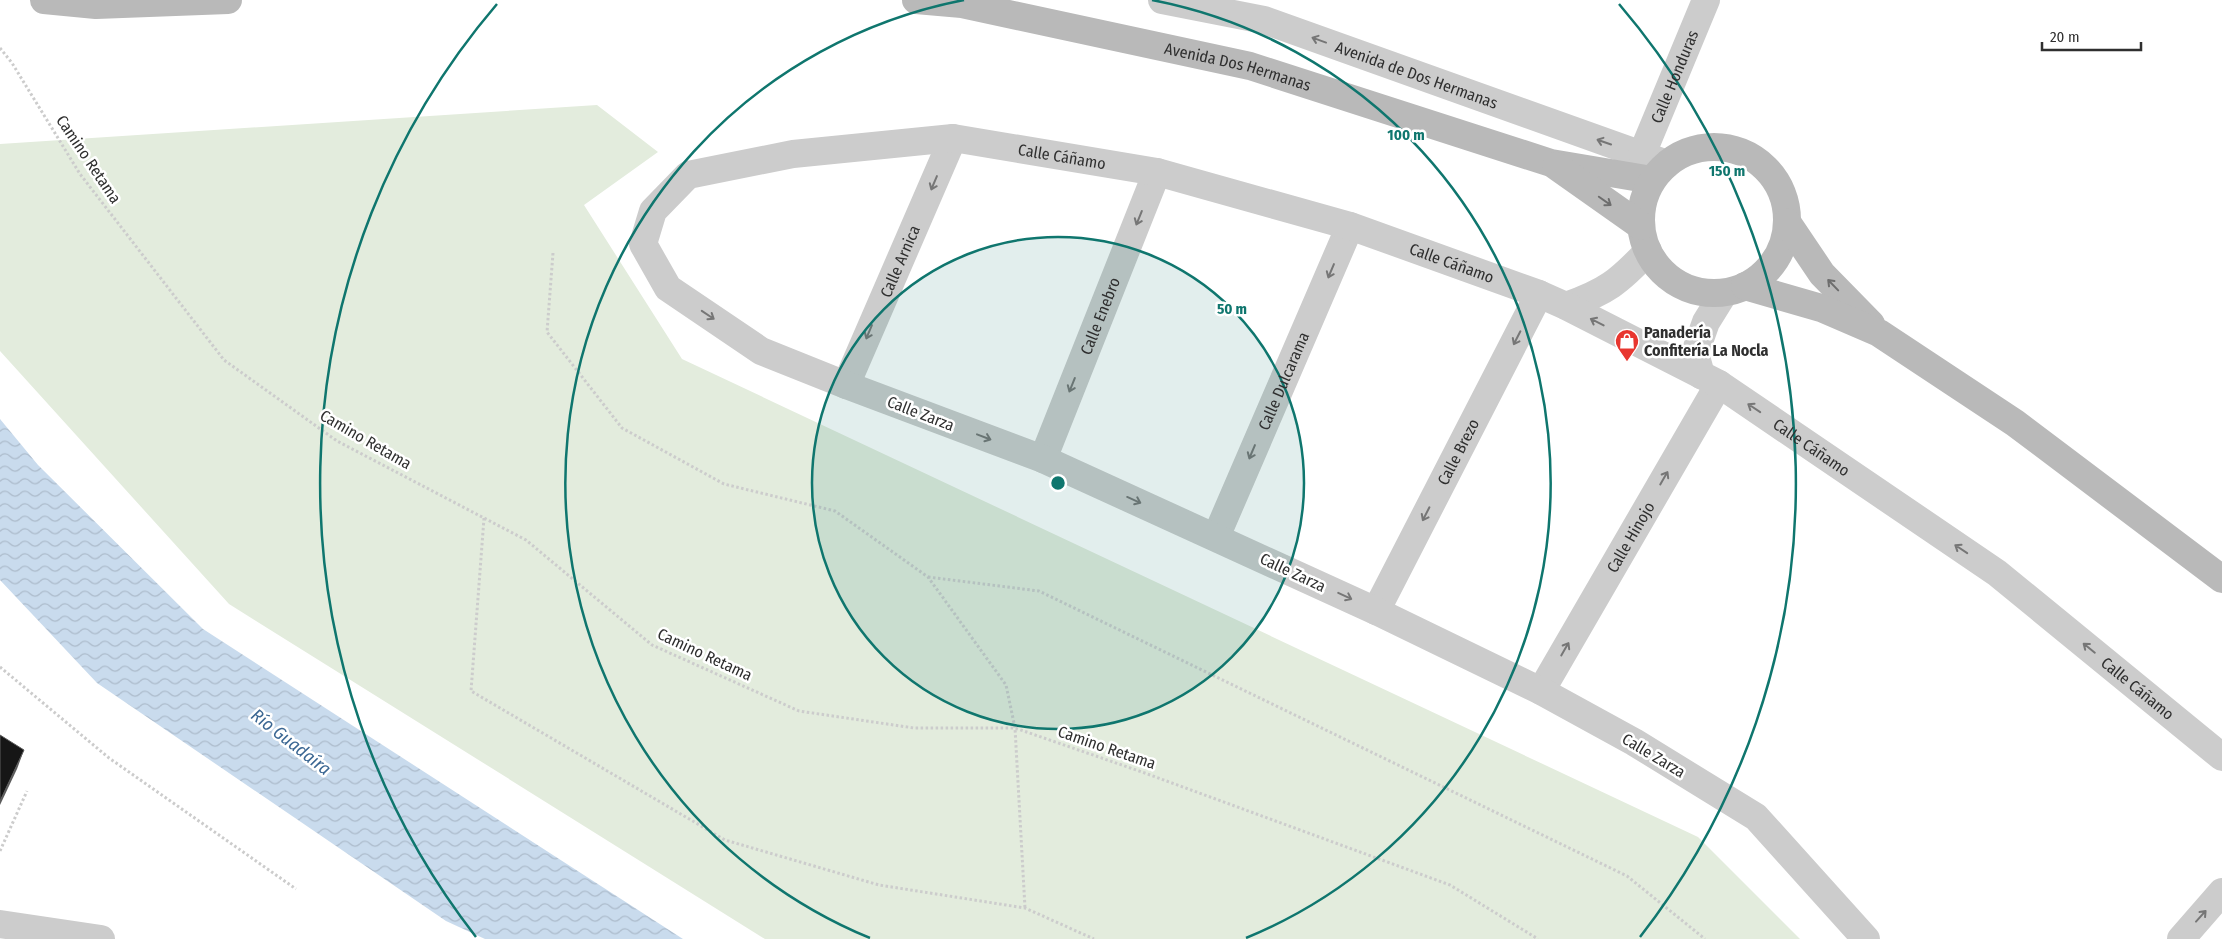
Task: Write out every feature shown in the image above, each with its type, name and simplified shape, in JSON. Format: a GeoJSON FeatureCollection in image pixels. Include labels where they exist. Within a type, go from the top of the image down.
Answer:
{"type":"FeatureCollection","features":[{"type":"Feature","properties":{"kind":"main road"},"geometry":{"type":"LineString","coordinates":[[44,0],[89,2],[228,0]]}},
{"type":"Feature","properties":{"kind":"main road","name":"Avenida Dos Hermanas"},"geometry":{"type":"LineString","coordinates":[[916,0],[962,4],[1250,66],[1551,163],[1654,166]]}},
{"type":"Feature","properties":{"kind":"main road"},"geometry":{"type":"LineString","coordinates":[[1879,333],[1822,274],[1788,222],[1782,192],[1765,167],[1739,151],[1724,147],[1694,149],[1654,166],[1644,198],[1644,239],[1666,276],[1693,290],[1735,290],[1821,308],[1879,333],[2015,423],[2222,579]]}},
{"type":"Feature","properties":{"kind":"main road","name":"Avenida Dos Hermanas"},"geometry":{"type":"LineString","coordinates":[[1551,163],[1644,239]]}},
{"type":"Feature","properties":{"kind":"main road"},"geometry":{"type":"LineString","coordinates":[[1735,290],[1767,270],[1782,248],[1788,222]]}},
{"type":"Feature","properties":{"kind":"street","name":"Avenida de Dos Hermanas"},"geometry":{"type":"LineString","coordinates":[[1162,0],[1264,20],[1654,166]]}},
{"type":"Feature","properties":{"kind":"street","name":"Calle Honduras"},"geometry":{"type":"LineString","coordinates":[[1654,166],[1706,0]]}},
{"type":"Feature","properties":{"kind":"street","name":"Calle Cáñamo"},"geometry":{"type":"LineString","coordinates":[[668,288],[643,244],[653,211],[688,175],[793,154],[953,138],[1157,172],[1350,226],[1539,294],[1710,380],[1997,573],[2222,757]]}},
{"type":"Feature","properties":{"kind":"street","name":"Calle Arnica"},"geometry":{"type":"LineString","coordinates":[[846,385],[953,138]]}},
{"type":"Feature","properties":{"kind":"street","name":"Calle Enebro"},"geometry":{"type":"LineString","coordinates":[[1043,459],[1157,172]]}},
{"type":"Feature","properties":{"kind":"street","name":"Calle Dulcarama"},"geometry":{"type":"LineString","coordinates":[[1216,537],[1350,226]]}},
{"type":"Feature","properties":{"kind":"street"},"geometry":{"type":"LineString","coordinates":[[1566,306],[1598,295],[1626,275],[1644,239]]}},
{"type":"Feature","properties":{"kind":"street","name":"Calle Zarza"},"geometry":{"type":"LineString","coordinates":[[668,288],[761,351],[1043,459],[1376,611],[1541,691],[1634,742],[1756,817],[1866,939]]}},
{"type":"Feature","properties":{"kind":"street"},"geometry":{"type":"LineString","coordinates":[[1710,380],[1695,353],[1706,322],[1735,290]]}},
{"type":"Feature","properties":{"kind":"street","name":"Calle Brezo"},"geometry":{"type":"LineString","coordinates":[[1376,611],[1539,294]]}},
{"type":"Feature","properties":{"kind":"street","name":"Calle Hinojo"},"geometry":{"type":"LineString","coordinates":[[1541,691],[1710,380]]}},
{"type":"Feature","properties":{"kind":"street"},"geometry":{"type":"LineString","coordinates":[[2181,939],[2222,892]]}},
{"type":"Feature","properties":{"kind":"street"},"geometry":{"type":"LineString","coordinates":[[0,924],[102,939]]}},
{"type":"Feature","properties":{"kind":"path","name":"Camino Retama"},"geometry":{"type":"LineString","coordinates":[[0,48],[12,63],[80,174],[224,360],[337,441],[526,540],[652,645],[799,711],[914,728],[1015,728],[1152,775],[1450,885],[1538,939]]}},
{"type":"Feature","properties":{"kind":"path"},"geometry":{"type":"LineString","coordinates":[[553,253],[547,332],[622,428],[724,484],[835,511],[928,577],[1006,685],[1015,728],[1025,908]]}},
{"type":"Feature","properties":{"kind":"path"},"geometry":{"type":"LineString","coordinates":[[484,518],[471,691],[725,840],[879,885],[1025,908],[1094,939]]}},
{"type":"Feature","properties":{"kind":"path"},"geometry":{"type":"LineString","coordinates":[[928,577],[1039,591],[1626,876],[1705,939]]}},
{"type":"Feature","properties":{"kind":"path"},"geometry":{"type":"LineString","coordinates":[[0,667],[109,758],[296,889]]}},
{"type":"Feature","properties":{"kind":"path"},"geometry":{"type":"LineString","coordinates":[[0,851],[27,791]]}},
{"type":"Feature","properties":{"kind":"green space"},"geometry":{"type":"Polygon","coordinates":[[[597,105],[658,152],[584,205],[682,359],[1698,837],[1800,939],[765,939],[229,604],[0,351],[0,144],[597,105]]]}},
{"type":"Feature","properties":{"kind":"water","name":"Río Guadaíra"},"geometry":{"type":"Polygon","coordinates":[[[0,419],[38,465],[203,629],[683,939],[485,939],[446,921],[97,683],[0,580],[0,419]]]}},
{"type":"Feature","properties":{"kind":"building"},"geometry":{"type":"Polygon","coordinates":[[[0,735],[24,750],[0,801],[0,735]]]}},
{"type":"Feature","properties":{"kind":"place","name":"Panadería Confitería La Nocla"},"geometry":{"type":"Point","coordinates":[1627,362]}}]}
